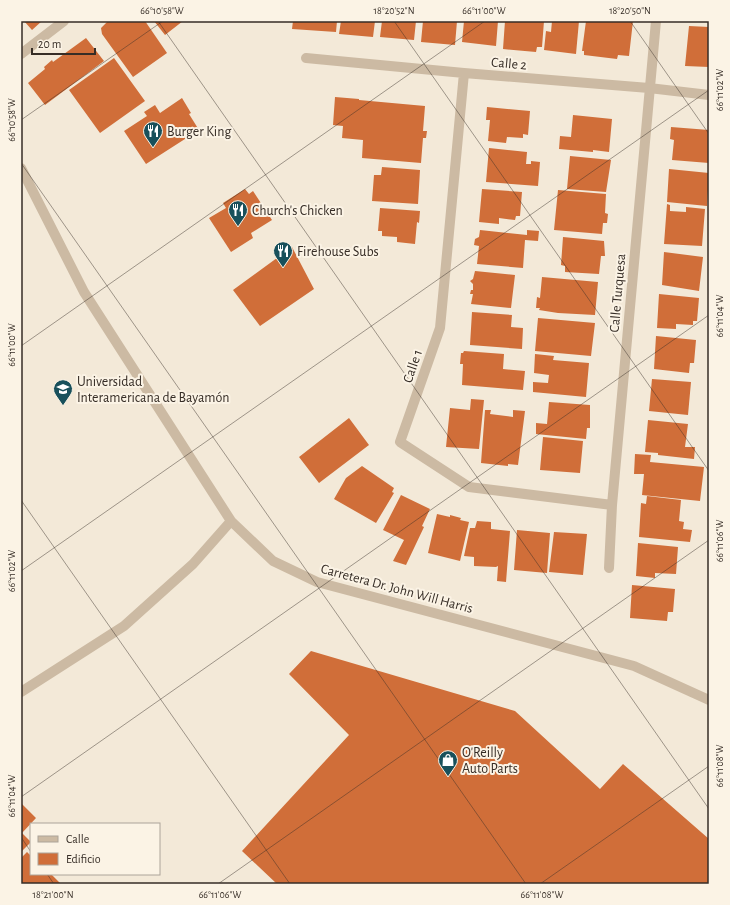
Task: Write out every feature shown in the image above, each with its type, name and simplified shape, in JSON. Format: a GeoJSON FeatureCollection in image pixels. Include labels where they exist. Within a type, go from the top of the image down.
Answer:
{"type":"FeatureCollection","features":[{"type":"Feature","properties":{"kind":"street"},"geometry":{"type":"LineString","coordinates":[[21,54],[64,21]]}},
{"type":"Feature","properties":{"kind":"street","name":"Calle Turquesa"},"geometry":{"type":"LineString","coordinates":[[608,568],[612,505],[656,21]]}},
{"type":"Feature","properties":{"kind":"street","name":"Calle 2"},"geometry":{"type":"LineString","coordinates":[[306,58],[649,88],[709,95]]}},
{"type":"Feature","properties":{"kind":"street","name":"Calle 1"},"geometry":{"type":"LineString","coordinates":[[464,73],[440,328],[400,442],[469,487],[612,505]]}},
{"type":"Feature","properties":{"kind":"street","name":"Carretera Dr. John Will Harris"},"geometry":{"type":"LineString","coordinates":[[21,168],[84,292],[231,521],[273,560],[317,582],[634,666],[709,700]]}},
{"type":"Feature","properties":{"kind":"street"},"geometry":{"type":"LineString","coordinates":[[21,692],[36,684],[124,626],[193,564],[231,521]]}},
{"type":"Feature","properties":{"kind":"building"},"geometry":{"type":"Polygon","coordinates":[[[24,21],[42,21],[32,30],[24,21]]]}},
{"type":"Feature","properties":{"kind":"building"},"geometry":{"type":"Polygon","coordinates":[[[108,21],[145,21],[167,53],[133,77],[102,34],[101,28],[108,21]]]}},
{"type":"Feature","properties":{"kind":"building"},"geometry":{"type":"Polygon","coordinates":[[[154,21],[183,21],[165,35],[154,21]]]}},
{"type":"Feature","properties":{"kind":"building"},"geometry":{"type":"Polygon","coordinates":[[[293,21],[337,21],[336,32],[292,29],[293,21]]]}},
{"type":"Feature","properties":{"kind":"building"},"geometry":{"type":"Polygon","coordinates":[[[341,21],[375,21],[373,37],[339,34],[341,21]]]}},
{"type":"Feature","properties":{"kind":"building"},"geometry":{"type":"Polygon","coordinates":[[[382,21],[416,21],[414,40],[380,37],[382,21]]]}},
{"type":"Feature","properties":{"kind":"building"},"geometry":{"type":"Polygon","coordinates":[[[423,21],[457,21],[455,45],[421,42],[423,21]]]}},
{"type":"Feature","properties":{"kind":"building"},"geometry":{"type":"Polygon","coordinates":[[[464,21],[498,21],[496,46],[462,42],[464,21]]]}},
{"type":"Feature","properties":{"kind":"building"},"geometry":{"type":"Polygon","coordinates":[[[505,21],[544,21],[542,47],[537,47],[536,52],[503,49],[505,21]]]}},
{"type":"Feature","properties":{"kind":"building"},"geometry":{"type":"Polygon","coordinates":[[[552,21],[579,21],[576,54],[544,50],[546,31],[551,32],[552,21]]]}},
{"type":"Feature","properties":{"kind":"building"},"geometry":{"type":"Polygon","coordinates":[[[586,21],[633,21],[629,56],[618,55],[617,59],[584,55],[584,51],[582,51],[586,21]]]}},
{"type":"Feature","properties":{"kind":"building"},"geometry":{"type":"Polygon","coordinates":[[[689,26],[709,27],[709,67],[685,66],[689,26]]]}},
{"type":"Feature","properties":{"kind":"building"},"geometry":{"type":"Polygon","coordinates":[[[86,38],[104,61],[45,105],[28,83],[45,69],[44,67],[52,60],[53,62],[86,38]]]}},
{"type":"Feature","properties":{"kind":"building"},"geometry":{"type":"Polygon","coordinates":[[[114,58],[145,101],[100,133],[69,90],[114,58]]]}},
{"type":"Feature","properties":{"kind":"building"},"geometry":{"type":"Polygon","coordinates":[[[335,97],[425,106],[423,131],[427,131],[426,138],[423,138],[421,163],[362,158],[363,140],[342,138],[343,126],[333,125],[335,97]]]}},
{"type":"Feature","properties":{"kind":"building","name":"Burger King"},"geometry":{"type":"Polygon","coordinates":[[[182,98],[191,113],[189,114],[199,130],[146,164],[124,131],[147,116],[144,112],[155,105],[160,113],[182,98]]]}},
{"type":"Feature","properties":{"kind":"building"},"geometry":{"type":"Polygon","coordinates":[[[487,107],[530,111],[528,135],[523,134],[523,138],[507,137],[506,143],[488,141],[490,120],[486,120],[487,107]]]}},
{"type":"Feature","properties":{"kind":"building"},"geometry":{"type":"Polygon","coordinates":[[[573,115],[612,119],[609,152],[559,149],[560,136],[571,137],[573,115]]]}},
{"type":"Feature","properties":{"kind":"building"},"geometry":{"type":"Polygon","coordinates":[[[671,127],[709,130],[709,163],[672,160],[674,140],[670,139],[671,127]]]}},
{"type":"Feature","properties":{"kind":"building"},"geometry":{"type":"Polygon","coordinates":[[[489,148],[527,152],[526,164],[531,164],[531,161],[540,162],[538,186],[486,182],[489,148]]]}},
{"type":"Feature","properties":{"kind":"building"},"geometry":{"type":"Polygon","coordinates":[[[570,156],[611,160],[606,192],[567,189],[570,156]]]}},
{"type":"Feature","properties":{"kind":"building"},"geometry":{"type":"Polygon","coordinates":[[[382,167],[420,170],[418,204],[372,201],[374,175],[381,175],[382,167]]]}},
{"type":"Feature","properties":{"kind":"building"},"geometry":{"type":"Polygon","coordinates":[[[669,169],[709,173],[707,206],[667,202],[669,169]]]}},
{"type":"Feature","properties":{"kind":"building","name":"Church's Chicken"},"geometry":{"type":"Polygon","coordinates":[[[245,189],[249,194],[253,191],[272,220],[251,233],[253,238],[231,252],[209,218],[226,208],[223,203],[245,189]]]}},
{"type":"Feature","properties":{"kind":"building"},"geometry":{"type":"Polygon","coordinates":[[[482,189],[522,192],[520,216],[516,216],[515,220],[499,218],[499,224],[479,222],[482,189]]]}},
{"type":"Feature","properties":{"kind":"building"},"geometry":{"type":"Polygon","coordinates":[[[558,190],[606,194],[605,213],[608,214],[607,223],[603,223],[602,234],[554,230],[558,190]]]}},
{"type":"Feature","properties":{"kind":"building"},"geometry":{"type":"Polygon","coordinates":[[[667,204],[670,205],[670,211],[686,212],[686,207],[705,209],[702,246],[664,244],[667,204]]]}},
{"type":"Feature","properties":{"kind":"building"},"geometry":{"type":"Polygon","coordinates":[[[380,208],[420,211],[419,223],[417,222],[415,244],[397,242],[397,237],[382,236],[382,231],[378,231],[380,208]]]}},
{"type":"Feature","properties":{"kind":"building"},"geometry":{"type":"Polygon","coordinates":[[[480,230],[527,235],[527,230],[539,231],[538,241],[525,240],[523,268],[477,264],[479,246],[474,245],[475,239],[479,237],[480,230]]]}},
{"type":"Feature","properties":{"kind":"building"},"geometry":{"type":"Polygon","coordinates":[[[563,237],[604,241],[605,256],[601,256],[599,274],[565,272],[565,266],[561,265],[563,237]]]}},
{"type":"Feature","properties":{"kind":"building","name":"Firehouse Subs"},"geometry":{"type":"Polygon","coordinates":[[[292,247],[314,289],[260,326],[233,290],[292,247]]]}},
{"type":"Feature","properties":{"kind":"building"},"geometry":{"type":"Polygon","coordinates":[[[664,252],[703,257],[699,291],[662,285],[664,252]]]}},
{"type":"Feature","properties":{"kind":"building"},"geometry":{"type":"Polygon","coordinates":[[[475,271],[515,275],[511,308],[471,304],[473,294],[470,294],[471,290],[473,290],[473,284],[470,281],[473,279],[475,271]]]}},
{"type":"Feature","properties":{"kind":"building"},"geometry":{"type":"Polygon","coordinates":[[[542,277],[598,282],[595,315],[558,313],[539,310],[540,308],[536,308],[537,297],[540,298],[542,277]]]}},
{"type":"Feature","properties":{"kind":"building"},"geometry":{"type":"Polygon","coordinates":[[[659,294],[699,298],[697,321],[693,321],[693,325],[676,324],[676,329],[657,328],[659,294]]]}},
{"type":"Feature","properties":{"kind":"building"},"geometry":{"type":"Polygon","coordinates":[[[472,312],[512,315],[511,327],[523,328],[522,349],[470,345],[472,312]]]}},
{"type":"Feature","properties":{"kind":"building"},"geometry":{"type":"Polygon","coordinates":[[[538,318],[595,323],[591,356],[535,351],[538,318]]]}},
{"type":"Feature","properties":{"kind":"building"},"geometry":{"type":"Polygon","coordinates":[[[656,336],[696,340],[694,363],[690,363],[689,373],[654,369],[656,336]]]}},
{"type":"Feature","properties":{"kind":"building"},"geometry":{"type":"Polygon","coordinates":[[[464,351],[504,354],[503,369],[525,371],[523,390],[462,385],[463,364],[460,364],[461,353],[464,351]]]}},
{"type":"Feature","properties":{"kind":"building"},"geometry":{"type":"Polygon","coordinates":[[[535,354],[554,356],[553,360],[589,363],[586,397],[533,392],[533,382],[548,383],[549,375],[534,373],[535,354]]]}},
{"type":"Feature","properties":{"kind":"building"},"geometry":{"type":"Polygon","coordinates":[[[652,379],[691,382],[688,415],[649,411],[652,379]]]}},
{"type":"Feature","properties":{"kind":"building"},"geometry":{"type":"Polygon","coordinates":[[[471,399],[484,400],[479,449],[446,447],[450,408],[470,410],[471,399]]]}},
{"type":"Feature","properties":{"kind":"building"},"geometry":{"type":"Polygon","coordinates":[[[549,402],[590,405],[590,428],[587,428],[586,439],[536,434],[536,423],[547,424],[549,402]]]}},
{"type":"Feature","properties":{"kind":"building"},"geometry":{"type":"Polygon","coordinates":[[[485,410],[491,410],[490,414],[513,417],[513,410],[525,411],[518,465],[508,464],[508,466],[481,463],[485,410]]]}},
{"type":"Feature","properties":{"kind":"building"},"geometry":{"type":"Polygon","coordinates":[[[349,418],[369,445],[319,483],[299,457],[349,418]]]}},
{"type":"Feature","properties":{"kind":"building"},"geometry":{"type":"Polygon","coordinates":[[[648,420],[688,424],[685,447],[695,447],[694,459],[645,452],[648,420]]]}},
{"type":"Feature","properties":{"kind":"building"},"geometry":{"type":"Polygon","coordinates":[[[543,437],[583,441],[580,473],[540,470],[543,437]]]}},
{"type":"Feature","properties":{"kind":"building"},"geometry":{"type":"Polygon","coordinates":[[[635,454],[651,455],[650,462],[704,467],[700,501],[642,495],[644,474],[634,474],[635,454]]]}},
{"type":"Feature","properties":{"kind":"building"},"geometry":{"type":"Polygon","coordinates":[[[362,466],[394,488],[392,492],[394,493],[376,523],[334,499],[346,478],[362,466]]]}},
{"type":"Feature","properties":{"kind":"building"},"geometry":{"type":"Polygon","coordinates":[[[401,495],[430,509],[422,526],[424,527],[406,565],[393,561],[404,540],[383,530],[401,495]]]}},
{"type":"Feature","properties":{"kind":"building"},"geometry":{"type":"Polygon","coordinates":[[[647,496],[681,500],[679,521],[684,522],[683,529],[692,530],[690,542],[639,537],[641,503],[646,504],[647,496]]]}},
{"type":"Feature","properties":{"kind":"building"},"geometry":{"type":"Polygon","coordinates":[[[437,514],[450,517],[450,515],[461,518],[460,520],[469,522],[460,561],[428,553],[437,514]]]}},
{"type":"Feature","properties":{"kind":"building"},"geometry":{"type":"Polygon","coordinates":[[[477,521],[491,522],[491,529],[510,531],[506,582],[497,581],[498,566],[474,566],[474,557],[464,556],[470,528],[475,528],[477,521]]]}},
{"type":"Feature","properties":{"kind":"building"},"geometry":{"type":"Polygon","coordinates":[[[517,530],[550,533],[547,573],[514,570],[517,530]]]}},
{"type":"Feature","properties":{"kind":"building"},"geometry":{"type":"Polygon","coordinates":[[[554,532],[587,534],[583,575],[549,572],[554,532]]]}},
{"type":"Feature","properties":{"kind":"building"},"geometry":{"type":"Polygon","coordinates":[[[638,543],[678,547],[676,574],[655,573],[655,578],[636,576],[638,543]]]}},
{"type":"Feature","properties":{"kind":"building"},"geometry":{"type":"Polygon","coordinates":[[[632,585],[675,589],[673,612],[668,612],[667,621],[630,618],[632,585]]]}},
{"type":"Feature","properties":{"kind":"building","name":"O'Reilly Auto Parts"},"geometry":{"type":"Polygon","coordinates":[[[311,651],[515,711],[600,789],[623,764],[709,839],[709,884],[277,884],[242,851],[349,735],[289,674],[311,651]]]}},
{"type":"Feature","properties":{"kind":"building"},"geometry":{"type":"Polygon","coordinates":[[[21,803],[36,818],[22,833],[30,841],[30,843],[21,852],[21,803]]]}},
{"type":"Feature","properties":{"kind":"building"},"geometry":{"type":"Polygon","coordinates":[[[27,852],[30,855],[30,875],[52,875],[60,883],[21,884],[21,858],[27,852]]]}},
{"type":"Feature","properties":{"kind":"place","name":"Burger King"},"geometry":{"type":"Point","coordinates":[153,148]}},
{"type":"Feature","properties":{"kind":"place","name":"Church's Chicken"},"geometry":{"type":"Point","coordinates":[238,227]}},
{"type":"Feature","properties":{"kind":"place","name":"Firehouse Subs"},"geometry":{"type":"Point","coordinates":[283,268]}},
{"type":"Feature","properties":{"kind":"place","name":"Universidad Interamericana de Bayamón"},"geometry":{"type":"Point","coordinates":[63,406]}},
{"type":"Feature","properties":{"kind":"place","name":"O'Reilly Auto Parts"},"geometry":{"type":"Point","coordinates":[448,777]}}]}
